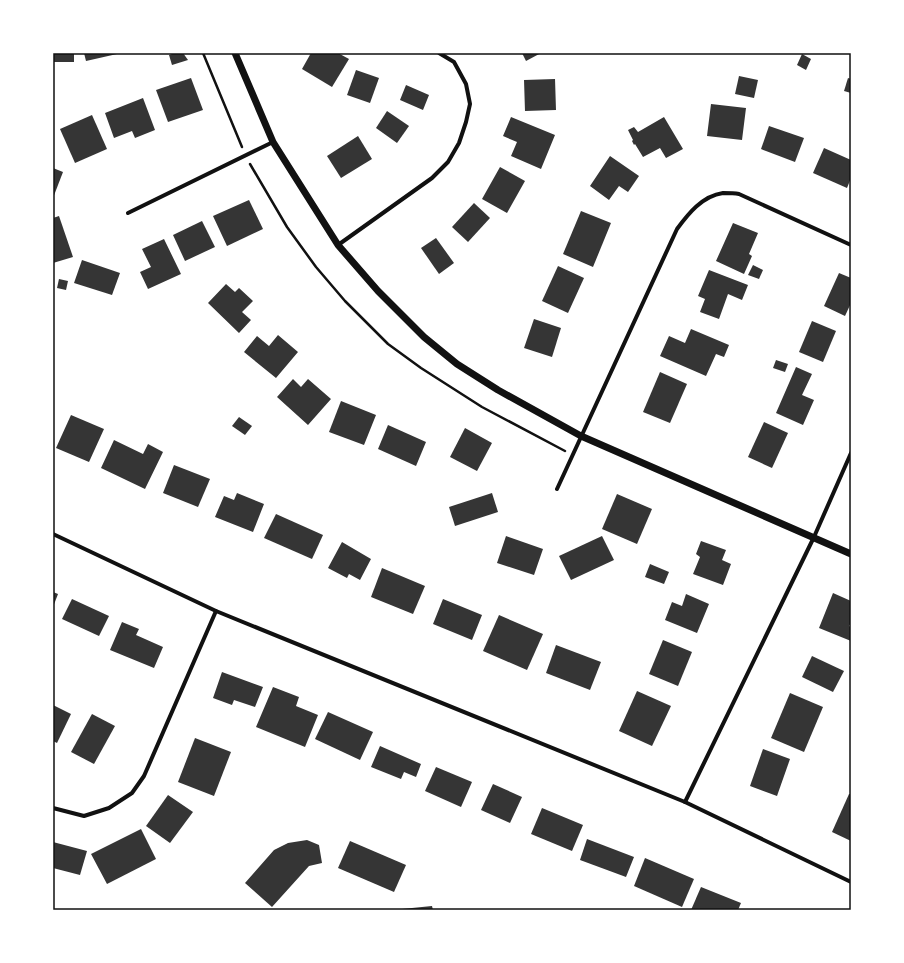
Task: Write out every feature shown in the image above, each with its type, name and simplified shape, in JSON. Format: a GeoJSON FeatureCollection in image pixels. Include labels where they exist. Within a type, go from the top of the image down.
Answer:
{"type":"FeatureCollection","features":[{"type":"Feature","properties":{"kind":"street"},"geometry":{"type":"LineString","coordinates":[[235,53],[272,142],[338,245],[378,291],[424,336],[457,364],[498,390],[581,436],[851,554]]}},
{"type":"Feature","properties":{"kind":"street"},"geometry":{"type":"LineString","coordinates":[[338,245],[432,178],[448,162],[459,143],[470,104],[466,84],[454,62],[439,53]]}},
{"type":"Feature","properties":{"kind":"street"},"geometry":{"type":"LineString","coordinates":[[128,213],[272,142]]}},
{"type":"Feature","properties":{"kind":"street"},"geometry":{"type":"LineString","coordinates":[[557,489],[676,229],[689,213],[704,200],[722,193],[739,194],[851,244]]}},
{"type":"Feature","properties":{"kind":"street"},"geometry":{"type":"LineString","coordinates":[[685,802],[814,537],[851,453]]}},
{"type":"Feature","properties":{"kind":"street"},"geometry":{"type":"LineString","coordinates":[[53,534],[216,612],[685,802],[851,882]]}},
{"type":"Feature","properties":{"kind":"street"},"geometry":{"type":"LineString","coordinates":[[53,808],[84,816],[109,808],[132,793],[144,776],[216,612]]}},
{"type":"Feature","properties":{"kind":"building"},"geometry":{"type":"Polygon","coordinates":[[[53,53],[74,53],[74,62],[53,62],[53,53]]]}},
{"type":"Feature","properties":{"kind":"building"},"geometry":{"type":"Polygon","coordinates":[[[84,53],[117,53],[117,54],[86,61],[84,53]]]}},
{"type":"Feature","properties":{"kind":"building"},"geometry":{"type":"Polygon","coordinates":[[[183,53],[188,60],[172,65],[169,55],[183,53]]]}},
{"type":"Feature","properties":{"kind":"building"},"geometry":{"type":"Polygon","coordinates":[[[311,53],[338,53],[349,59],[332,87],[302,69],[311,53]]]}},
{"type":"Feature","properties":{"kind":"building"},"geometry":{"type":"Polygon","coordinates":[[[522,53],[541,53],[526,61],[522,53]]]}},
{"type":"Feature","properties":{"kind":"building"},"geometry":{"type":"Polygon","coordinates":[[[802,54],[811,59],[806,70],[797,65],[802,54]]]}},
{"type":"Feature","properties":{"kind":"building"},"geometry":{"type":"Polygon","coordinates":[[[356,70],[379,78],[370,103],[347,95],[356,70]]]}},
{"type":"Feature","properties":{"kind":"building"},"geometry":{"type":"Polygon","coordinates":[[[739,76],[758,80],[754,98],[735,94],[739,76]]]}},
{"type":"Feature","properties":{"kind":"building"},"geometry":{"type":"Polygon","coordinates":[[[191,78],[203,110],[168,122],[156,90],[191,78]]]}},
{"type":"Feature","properties":{"kind":"building"},"geometry":{"type":"Polygon","coordinates":[[[848,78],[851,79],[851,93],[844,91],[848,78]]]}},
{"type":"Feature","properties":{"kind":"building"},"geometry":{"type":"Polygon","coordinates":[[[555,79],[556,110],[525,111],[524,80],[555,79]]]}},
{"type":"Feature","properties":{"kind":"building"},"geometry":{"type":"Polygon","coordinates":[[[406,85],[429,95],[423,110],[400,100],[406,85]]]}},
{"type":"Feature","properties":{"kind":"building"},"geometry":{"type":"Polygon","coordinates":[[[143,98],[155,130],[135,138],[132,131],[114,138],[105,113],[143,98]]]}},
{"type":"Feature","properties":{"kind":"building"},"geometry":{"type":"Polygon","coordinates":[[[711,104],[746,108],[742,140],[707,136],[711,104]]]}},
{"type":"Feature","properties":{"kind":"building"},"geometry":{"type":"Polygon","coordinates":[[[387,111],[409,126],[397,143],[376,128],[387,111]]]}},
{"type":"Feature","properties":{"kind":"building"},"geometry":{"type":"Polygon","coordinates":[[[92,115],[107,149],[75,163],[60,129],[92,115]]]}},
{"type":"Feature","properties":{"kind":"building"},"geometry":{"type":"Polygon","coordinates":[[[511,117],[555,135],[541,169],[511,156],[517,142],[503,136],[511,117]]]}},
{"type":"Feature","properties":{"kind":"building"},"geometry":{"type":"Polygon","coordinates":[[[664,117],[683,149],[666,158],[660,148],[643,157],[635,144],[634,145],[628,130],[634,127],[638,132],[664,117]]]}},
{"type":"Feature","properties":{"kind":"building"},"geometry":{"type":"Polygon","coordinates":[[[769,126],[804,138],[795,162],[761,149],[769,126]]]}},
{"type":"Feature","properties":{"kind":"building"},"geometry":{"type":"Polygon","coordinates":[[[358,136],[372,159],[341,178],[327,156],[358,136]]]}},
{"type":"Feature","properties":{"kind":"building"},"geometry":{"type":"Polygon","coordinates":[[[824,148],[851,160],[851,178],[847,188],[813,173],[824,148]]]}},
{"type":"Feature","properties":{"kind":"building"},"geometry":{"type":"Polygon","coordinates":[[[610,156],[639,176],[628,192],[619,186],[609,200],[590,186],[610,156]]]}},
{"type":"Feature","properties":{"kind":"building"},"geometry":{"type":"Polygon","coordinates":[[[500,167],[525,181],[507,213],[482,199],[500,167]]]}},
{"type":"Feature","properties":{"kind":"building"},"geometry":{"type":"Polygon","coordinates":[[[53,168],[63,172],[53,198],[53,168]]]}},
{"type":"Feature","properties":{"kind":"building"},"geometry":{"type":"Polygon","coordinates":[[[249,200],[263,229],[227,246],[213,216],[249,200]]]}},
{"type":"Feature","properties":{"kind":"building"},"geometry":{"type":"Polygon","coordinates":[[[474,203],[490,218],[468,242],[452,227],[474,203]]]}},
{"type":"Feature","properties":{"kind":"building"},"geometry":{"type":"Polygon","coordinates":[[[581,211],[611,223],[593,267],[563,254],[581,211]]]}},
{"type":"Feature","properties":{"kind":"building"},"geometry":{"type":"Polygon","coordinates":[[[59,216],[73,257],[53,263],[53,218],[59,216]]]}},
{"type":"Feature","properties":{"kind":"building"},"geometry":{"type":"Polygon","coordinates":[[[202,221],[215,247],[185,261],[173,235],[202,221]]]}},
{"type":"Feature","properties":{"kind":"building"},"geometry":{"type":"Polygon","coordinates":[[[733,223],[758,233],[749,254],[752,256],[744,274],[716,261],[733,223]]]}},
{"type":"Feature","properties":{"kind":"building"},"geometry":{"type":"Polygon","coordinates":[[[436,238],[454,263],[439,274],[421,248],[436,238]]]}},
{"type":"Feature","properties":{"kind":"building"},"geometry":{"type":"Polygon","coordinates":[[[164,239],[181,274],[148,289],[140,272],[151,267],[142,249],[164,239]]]}},
{"type":"Feature","properties":{"kind":"building"},"geometry":{"type":"Polygon","coordinates":[[[82,260],[120,273],[112,295],[74,283],[82,260]]]}},
{"type":"Feature","properties":{"kind":"building"},"geometry":{"type":"Polygon","coordinates":[[[753,265],[763,270],[759,279],[748,275],[753,265]]]}},
{"type":"Feature","properties":{"kind":"building"},"geometry":{"type":"Polygon","coordinates":[[[558,266],[584,278],[568,313],[542,301],[558,266]]]}},
{"type":"Feature","properties":{"kind":"building"},"geometry":{"type":"Polygon","coordinates":[[[709,270],[748,285],[742,300],[728,294],[719,319],[700,312],[705,299],[698,296],[709,270]]]}},
{"type":"Feature","properties":{"kind":"building"},"geometry":{"type":"Polygon","coordinates":[[[839,273],[851,278],[851,303],[845,316],[824,306],[839,273]]]}},
{"type":"Feature","properties":{"kind":"building"},"geometry":{"type":"Polygon","coordinates":[[[59,279],[68,281],[66,290],[57,288],[59,279]]]}},
{"type":"Feature","properties":{"kind":"building"},"geometry":{"type":"Polygon","coordinates":[[[226,284],[235,292],[239,288],[253,301],[242,312],[251,320],[239,333],[208,303],[226,284]]]}},
{"type":"Feature","properties":{"kind":"building"},"geometry":{"type":"Polygon","coordinates":[[[534,319],[561,328],[552,357],[524,348],[534,319]]]}},
{"type":"Feature","properties":{"kind":"building"},"geometry":{"type":"Polygon","coordinates":[[[812,321],[836,331],[823,362],[799,352],[812,321]]]}},
{"type":"Feature","properties":{"kind":"building"},"geometry":{"type":"Polygon","coordinates":[[[691,329],[729,345],[724,357],[716,354],[706,376],[660,356],[669,336],[685,343],[691,329]]]}},
{"type":"Feature","properties":{"kind":"building"},"geometry":{"type":"Polygon","coordinates":[[[278,335],[298,352],[276,378],[244,352],[257,336],[269,346],[278,335]]]}},
{"type":"Feature","properties":{"kind":"building"},"geometry":{"type":"Polygon","coordinates":[[[776,360],[788,364],[785,372],[773,368],[776,360]]]}},
{"type":"Feature","properties":{"kind":"building"},"geometry":{"type":"Polygon","coordinates":[[[796,367],[812,374],[802,395],[814,400],[803,425],[776,413],[796,367]]]}},
{"type":"Feature","properties":{"kind":"building"},"geometry":{"type":"Polygon","coordinates":[[[660,372],[687,384],[670,423],[643,412],[660,372]]]}},
{"type":"Feature","properties":{"kind":"building"},"geometry":{"type":"Polygon","coordinates":[[[293,379],[301,387],[308,379],[331,399],[308,425],[277,397],[293,379]]]}},
{"type":"Feature","properties":{"kind":"building"},"geometry":{"type":"Polygon","coordinates":[[[341,401],[376,415],[364,445],[329,432],[341,401]]]}},
{"type":"Feature","properties":{"kind":"building"},"geometry":{"type":"Polygon","coordinates":[[[71,415],[104,429],[89,462],[56,448],[71,415]]]}},
{"type":"Feature","properties":{"kind":"building"},"geometry":{"type":"Polygon","coordinates":[[[239,417],[252,426],[245,435],[232,426],[239,417]]]}},
{"type":"Feature","properties":{"kind":"building"},"geometry":{"type":"Polygon","coordinates":[[[764,422],[788,433],[772,468],[748,457],[764,422]]]}},
{"type":"Feature","properties":{"kind":"building"},"geometry":{"type":"Polygon","coordinates":[[[388,425],[426,442],[416,466],[378,449],[388,425]]]}},
{"type":"Feature","properties":{"kind":"building"},"geometry":{"type":"Polygon","coordinates":[[[465,428],[492,443],[477,471],[450,457],[465,428]]]}},
{"type":"Feature","properties":{"kind":"building"},"geometry":{"type":"Polygon","coordinates":[[[114,440],[143,454],[148,444],[163,452],[145,489],[101,468],[114,440]]]}},
{"type":"Feature","properties":{"kind":"building"},"geometry":{"type":"Polygon","coordinates":[[[174,465],[210,479],[198,507],[163,493],[174,465]]]}},
{"type":"Feature","properties":{"kind":"building"},"geometry":{"type":"Polygon","coordinates":[[[237,493],[264,504],[253,532],[215,517],[224,496],[234,500],[237,493]]]}},
{"type":"Feature","properties":{"kind":"building"},"geometry":{"type":"Polygon","coordinates":[[[492,493],[498,512],[455,526],[449,507],[492,493]]]}},
{"type":"Feature","properties":{"kind":"building"},"geometry":{"type":"Polygon","coordinates":[[[617,494],[652,509],[637,544],[602,529],[617,494]]]}},
{"type":"Feature","properties":{"kind":"building"},"geometry":{"type":"Polygon","coordinates":[[[276,514],[323,535],[312,559],[264,538],[276,514]]]}},
{"type":"Feature","properties":{"kind":"building"},"geometry":{"type":"Polygon","coordinates":[[[506,536],[543,549],[534,575],[497,563],[506,536]]]}},
{"type":"Feature","properties":{"kind":"building"},"geometry":{"type":"Polygon","coordinates":[[[602,536],[614,560],[571,580],[559,556],[602,536]]]}},
{"type":"Feature","properties":{"kind":"building"},"geometry":{"type":"Polygon","coordinates":[[[701,541],[726,550],[722,560],[731,564],[723,585],[693,574],[700,557],[696,554],[701,541]]]}},
{"type":"Feature","properties":{"kind":"building"},"geometry":{"type":"Polygon","coordinates":[[[342,542],[371,559],[360,580],[349,574],[347,578],[328,568],[342,542]]]}},
{"type":"Feature","properties":{"kind":"building"},"geometry":{"type":"Polygon","coordinates":[[[650,564],[669,572],[664,584],[645,577],[650,564]]]}},
{"type":"Feature","properties":{"kind":"building"},"geometry":{"type":"Polygon","coordinates":[[[382,568],[425,586],[413,614],[371,597],[382,568]]]}},
{"type":"Feature","properties":{"kind":"building"},"geometry":{"type":"Polygon","coordinates":[[[53,592],[58,594],[53,607],[53,592]]]}},
{"type":"Feature","properties":{"kind":"building"},"geometry":{"type":"Polygon","coordinates":[[[833,593],[851,601],[851,623],[849,626],[851,627],[851,641],[819,628],[833,593]]]}},
{"type":"Feature","properties":{"kind":"building"},"geometry":{"type":"Polygon","coordinates":[[[686,594],[709,604],[697,633],[665,620],[672,602],[682,606],[686,594]]]}},
{"type":"Feature","properties":{"kind":"building"},"geometry":{"type":"Polygon","coordinates":[[[72,599],[109,616],[99,636],[62,619],[72,599]]]}},
{"type":"Feature","properties":{"kind":"building"},"geometry":{"type":"Polygon","coordinates":[[[443,599],[482,615],[472,640],[433,624],[443,599]]]}},
{"type":"Feature","properties":{"kind":"building"},"geometry":{"type":"Polygon","coordinates":[[[499,615],[543,634],[527,670],[483,651],[499,615]]]}},
{"type":"Feature","properties":{"kind":"building"},"geometry":{"type":"Polygon","coordinates":[[[122,622],[139,629],[136,635],[163,647],[154,668],[110,650],[122,622]]]}},
{"type":"Feature","properties":{"kind":"building"},"geometry":{"type":"Polygon","coordinates":[[[663,640],[692,652],[678,686],[649,674],[663,640]]]}},
{"type":"Feature","properties":{"kind":"building"},"geometry":{"type":"Polygon","coordinates":[[[556,645],[601,662],[590,690],[546,673],[556,645]]]}},
{"type":"Feature","properties":{"kind":"building"},"geometry":{"type":"Polygon","coordinates":[[[812,656],[844,671],[833,692],[802,677],[812,656]]]}},
{"type":"Feature","properties":{"kind":"building"},"geometry":{"type":"Polygon","coordinates":[[[222,672],[263,687],[255,707],[234,700],[232,705],[213,698],[222,672]]]}},
{"type":"Feature","properties":{"kind":"building"},"geometry":{"type":"Polygon","coordinates":[[[273,687],[299,697],[296,706],[318,715],[305,747],[256,727],[273,687]]]}},
{"type":"Feature","properties":{"kind":"building"},"geometry":{"type":"Polygon","coordinates":[[[637,691],[671,706],[652,746],[619,731],[637,691]]]}},
{"type":"Feature","properties":{"kind":"building"},"geometry":{"type":"Polygon","coordinates":[[[790,693],[823,707],[804,752],[771,738],[790,693]]]}},
{"type":"Feature","properties":{"kind":"building"},"geometry":{"type":"Polygon","coordinates":[[[53,705],[71,714],[57,743],[53,741],[53,705]]]}},
{"type":"Feature","properties":{"kind":"building"},"geometry":{"type":"Polygon","coordinates":[[[328,712],[373,732],[360,760],[315,739],[328,712]]]}},
{"type":"Feature","properties":{"kind":"building"},"geometry":{"type":"Polygon","coordinates":[[[92,714],[115,726],[94,764],[71,752],[92,714]]]}},
{"type":"Feature","properties":{"kind":"building"},"geometry":{"type":"Polygon","coordinates":[[[195,738],[231,752],[214,796],[178,782],[195,738]]]}},
{"type":"Feature","properties":{"kind":"building"},"geometry":{"type":"Polygon","coordinates":[[[380,746],[421,764],[416,777],[404,772],[401,779],[371,767],[380,746]]]}},
{"type":"Feature","properties":{"kind":"building"},"geometry":{"type":"Polygon","coordinates":[[[763,749],[790,759],[777,796],[750,786],[763,749]]]}},
{"type":"Feature","properties":{"kind":"building"},"geometry":{"type":"Polygon","coordinates":[[[436,767],[472,782],[461,807],[425,791],[436,767]]]}},
{"type":"Feature","properties":{"kind":"building"},"geometry":{"type":"Polygon","coordinates":[[[493,784],[522,797],[510,823],[481,810],[493,784]]]}},
{"type":"Feature","properties":{"kind":"building"},"geometry":{"type":"Polygon","coordinates":[[[849,794],[851,794],[851,841],[832,832],[849,794]]]}},
{"type":"Feature","properties":{"kind":"building"},"geometry":{"type":"Polygon","coordinates":[[[168,795],[193,812],[170,843],[146,826],[168,795]]]}},
{"type":"Feature","properties":{"kind":"building"},"geometry":{"type":"Polygon","coordinates":[[[542,808],[583,825],[572,851],[531,834],[542,808]]]}},
{"type":"Feature","properties":{"kind":"building"},"geometry":{"type":"Polygon","coordinates":[[[141,829],[156,859],[107,884],[91,854],[141,829]]]}},
{"type":"Feature","properties":{"kind":"building"},"geometry":{"type":"Polygon","coordinates":[[[587,839],[634,857],[626,877],[580,860],[587,839]]]}},
{"type":"Feature","properties":{"kind":"building"},"geometry":{"type":"Polygon","coordinates":[[[307,840],[319,845],[322,863],[309,866],[272,907],[245,883],[274,850],[288,843],[307,840]]]}},
{"type":"Feature","properties":{"kind":"building"},"geometry":{"type":"Polygon","coordinates":[[[350,841],[406,865],[394,892],[338,868],[350,841]]]}},
{"type":"Feature","properties":{"kind":"building"},"geometry":{"type":"Polygon","coordinates":[[[53,842],[87,851],[80,875],[53,868],[53,842]]]}},
{"type":"Feature","properties":{"kind":"building"},"geometry":{"type":"Polygon","coordinates":[[[645,858],[694,879],[682,907],[634,886],[645,858]]]}},
{"type":"Feature","properties":{"kind":"building"},"geometry":{"type":"Polygon","coordinates":[[[701,887],[741,903],[738,910],[691,910],[701,887]]]}},
{"type":"Feature","properties":{"kind":"building"},"geometry":{"type":"Polygon","coordinates":[[[432,906],[433,910],[402,910],[402,909],[432,906]]]}}]}
